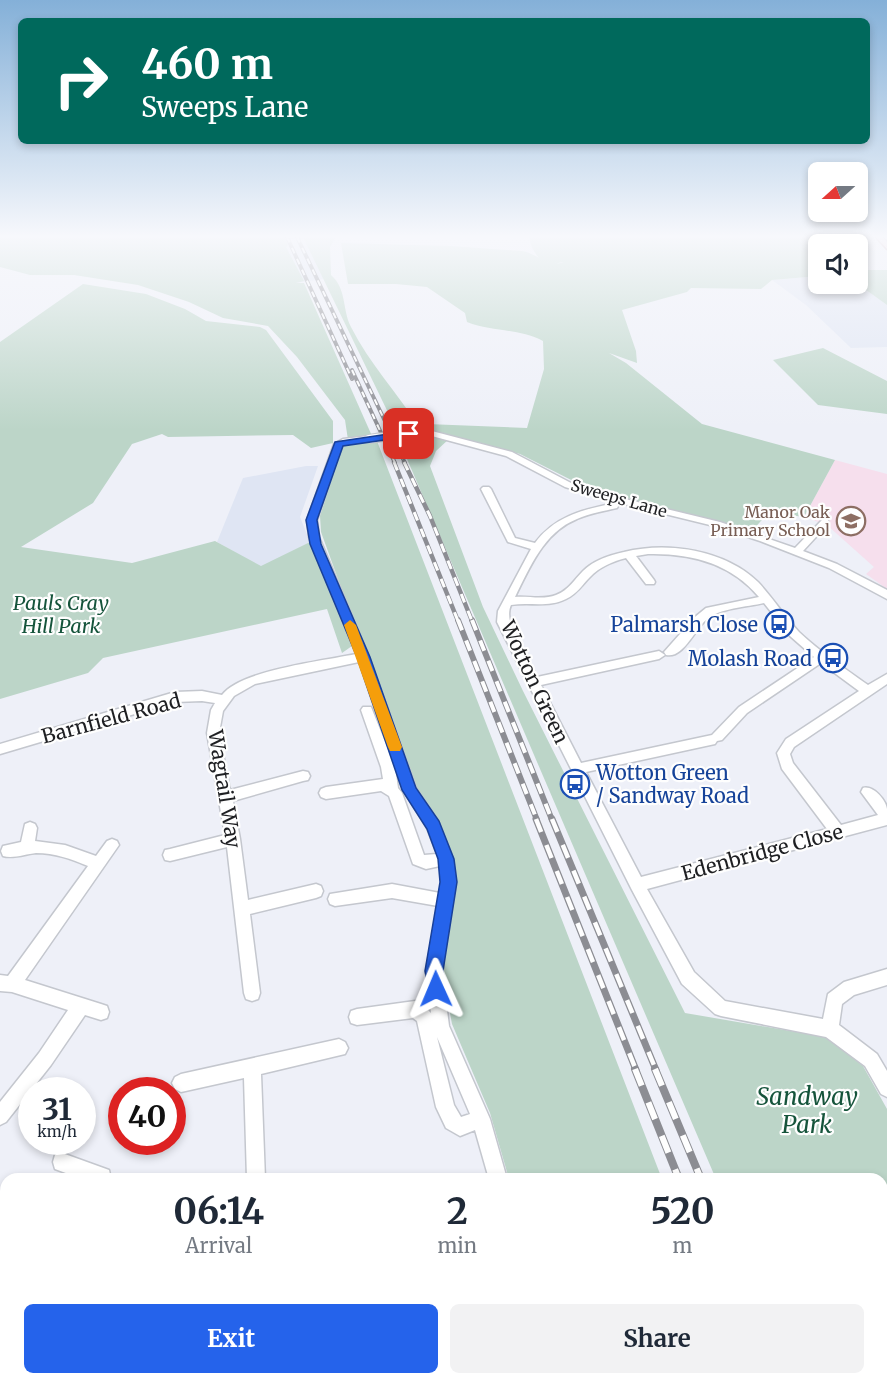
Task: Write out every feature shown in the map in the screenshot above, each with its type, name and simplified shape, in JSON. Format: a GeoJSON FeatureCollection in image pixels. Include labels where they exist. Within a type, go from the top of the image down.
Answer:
{"type":"FeatureCollection","features":[{"type":"Feature","properties":{"kind":"street","name":"Sweeps Lane"},"geometry":{"type":"LineString","coordinates":[[363,657],[316,544],[312,520],[339,444],[409,434],[428,432],[509,454],[568,485],[618,500],[717,524],[832,566],[887,595]]}},
{"type":"Feature","properties":{"kind":"street"},"geometry":{"type":"LineString","coordinates":[[486,489],[511,540],[537,547]]}},
{"type":"Feature","properties":{"kind":"street"},"geometry":{"type":"LineString","coordinates":[[508,602],[537,547],[559,523],[587,512],[614,506],[618,500]]}},
{"type":"Feature","properties":{"kind":"street"},"geometry":{"type":"LineString","coordinates":[[796,552],[825,522]]}},
{"type":"Feature","properties":{"kind":"street","name":"Wotton Green"},"geometry":{"type":"LineString","coordinates":[[831,1029],[721,1008],[688,978],[532,682],[503,622],[503,611],[508,602],[518,599],[549,602],[564,596],[590,571],[615,557],[650,551],[672,551],[718,562],[745,577],[801,640],[868,691]]}},
{"type":"Feature","properties":{"kind":"street"},"geometry":{"type":"LineString","coordinates":[[629,554],[650,582]]}},
{"type":"Feature","properties":{"kind":"street"},"geometry":{"type":"LineString","coordinates":[[532,682],[665,653],[677,648],[703,615],[710,611],[766,599]]}},
{"type":"Feature","properties":{"kind":"street"},"geometry":{"type":"LineString","coordinates":[[363,657],[410,790],[434,825],[446,859],[449,882],[447,901],[434,971],[441,1026],[481,1119],[496,1173]]}},
{"type":"Feature","properties":{"kind":"street","name":"Wagtail Way"},"geometry":{"type":"LineString","coordinates":[[252,993],[233,839],[213,732],[215,716],[223,700],[240,686],[259,678],[363,657]]}},
{"type":"Feature","properties":{"kind":"street"},"geometry":{"type":"LineString","coordinates":[[578,769],[714,738],[743,710],[822,657]]}},
{"type":"Feature","properties":{"kind":"street"},"geometry":{"type":"LineString","coordinates":[[838,832],[787,765],[783,753],[789,743],[887,678]]}},
{"type":"Feature","properties":{"kind":"street","name":"Barnfield Road"},"geometry":{"type":"LineString","coordinates":[[0,749],[175,697],[202,696],[223,700]]}},
{"type":"Feature","properties":{"kind":"street"},"geometry":{"type":"LineString","coordinates":[[367,710],[388,767],[391,788],[395,793],[418,859],[426,862],[446,859]]}},
{"type":"Feature","properties":{"kind":"street"},"geometry":{"type":"LineString","coordinates":[[225,797],[303,776]]}},
{"type":"Feature","properties":{"kind":"street"},"geometry":{"type":"LineString","coordinates":[[326,794],[383,785],[391,788]]}},
{"type":"Feature","properties":{"kind":"street","name":"Edenbridge Close"},"geometry":{"type":"LineString","coordinates":[[637,885],[887,818],[868,792]]}},
{"type":"Feature","properties":{"kind":"street"},"geometry":{"type":"LineString","coordinates":[[27,847],[30,828]]}},
{"type":"Feature","properties":{"kind":"street"},"geometry":{"type":"LineString","coordinates":[[170,855],[233,839]]}},
{"type":"Feature","properties":{"kind":"street"},"geometry":{"type":"LineString","coordinates":[[101,1012],[6,983],[112,845]]}},
{"type":"Feature","properties":{"kind":"street"},"geometry":{"type":"LineString","coordinates":[[8,851],[27,847],[66,849],[99,864]]}},
{"type":"Feature","properties":{"kind":"street"},"geometry":{"type":"LineString","coordinates":[[242,909],[316,891]]}},
{"type":"Feature","properties":{"kind":"street"},"geometry":{"type":"LineString","coordinates":[[335,899],[392,891],[447,901]]}},
{"type":"Feature","properties":{"kind":"street"},"geometry":{"type":"LineString","coordinates":[[887,977],[850,988],[834,1000],[831,1029],[871,1060],[887,1088]]}},
{"type":"Feature","properties":{"kind":"street"},"geometry":{"type":"LineString","coordinates":[[0,1116],[45,1059],[81,1006]]}},
{"type":"Feature","properties":{"kind":"street"},"geometry":{"type":"LineString","coordinates":[[357,1017],[415,1009],[424,1016],[445,1107],[452,1122],[460,1127],[481,1119]]}},
{"type":"Feature","properties":{"kind":"street"},"geometry":{"type":"LineString","coordinates":[[186,1082],[339,1048]]}},
{"type":"Feature","properties":{"kind":"street"},"geometry":{"type":"LineString","coordinates":[[252,1066],[256,1173]]}},
{"type":"Feature","properties":{"kind":"shaded area"},"geometry":{"type":"Polygon","coordinates":[[[801,302],[882,302],[887,305],[887,347],[851,348],[801,302]]]}},
{"type":"Feature","properties":{"kind":"shaded area","name":"Manor Oak Primary School"},"geometry":{"type":"Polygon","coordinates":[[[835,460],[887,474],[887,589],[866,574],[874,567],[827,525],[804,517],[835,460]]]}},
{"type":"Feature","properties":{"kind":"shaded area"},"geometry":{"type":"Polygon","coordinates":[[[306,466],[318,466],[300,517],[310,542],[261,567],[217,542],[243,478],[306,466]]]}},
{"type":"Feature","properties":{"kind":"green space","name":"Pauls Cray Hill Park"},"geometry":{"type":"Polygon","coordinates":[[[58,302],[166,302],[206,321],[260,327],[266,330],[333,421],[333,443],[311,448],[293,435],[168,437],[162,434],[132,444],[93,503],[21,547],[132,563],[215,541],[261,566],[310,542],[352,646],[342,653],[327,609],[103,658],[88,673],[0,699],[0,342],[58,302]]]}},
{"type":"Feature","properties":{"kind":"green space"},"geometry":{"type":"Polygon","coordinates":[[[189,302],[312,302],[372,436],[348,440],[345,420],[297,357],[268,326],[223,318],[189,302]]]}},
{"type":"Feature","properties":{"kind":"green space"},"geometry":{"type":"Polygon","coordinates":[[[334,302],[344,302],[351,327],[366,353],[420,428],[397,431],[334,302]]]}},
{"type":"Feature","properties":{"kind":"green space"},"geometry":{"type":"Polygon","coordinates":[[[448,302],[652,302],[622,310],[636,351],[637,363],[609,353],[626,363],[702,424],[835,460],[804,517],[769,512],[752,531],[585,487],[520,454],[427,429],[427,424],[527,428],[544,369],[543,341],[524,334],[467,322],[465,313],[448,302]]]}},
{"type":"Feature","properties":{"kind":"green space"},"geometry":{"type":"Polygon","coordinates":[[[823,348],[887,381],[887,414],[818,405],[773,360],[823,348]]]}},
{"type":"Feature","properties":{"kind":"green space","name":"Sandway Park"},"geometry":{"type":"Polygon","coordinates":[[[429,434],[449,439],[436,451],[430,466],[483,607],[685,1013],[826,1037],[863,1066],[887,1109],[887,1173],[713,1173],[398,438],[429,434]]]}},
{"type":"Feature","properties":{"kind":"green space"},"geometry":{"type":"Polygon","coordinates":[[[377,441],[660,1173],[507,1173],[490,1113],[452,1024],[441,965],[454,896],[453,867],[414,789],[321,532],[320,516],[342,446],[377,441]]]}},
{"type":"Feature","properties":{"kind":"railway"},"geometry":{"type":"LineString","coordinates":[[317,302],[352,379]]}},
{"type":"Feature","properties":{"kind":"railway"},"geometry":{"type":"LineString","coordinates":[[328,302],[405,463]]}},
{"type":"Feature","properties":{"kind":"railway"},"geometry":{"type":"LineString","coordinates":[[352,370],[395,463]]}},
{"type":"Feature","properties":{"kind":"railway"},"geometry":{"type":"LineString","coordinates":[[394,462],[458,621]]}},
{"type":"Feature","properties":{"kind":"railway"},"geometry":{"type":"LineString","coordinates":[[404,462],[430,516],[472,621]]}},
{"type":"Feature","properties":{"kind":"railway"},"geometry":{"type":"LineString","coordinates":[[458,620],[537,820]]}},
{"type":"Feature","properties":{"kind":"railway"},"geometry":{"type":"LineString","coordinates":[[472,620],[552,820]]}},
{"type":"Feature","properties":{"kind":"railway"},"geometry":{"type":"LineString","coordinates":[[536,819],[636,1070]]}},
{"type":"Feature","properties":{"kind":"railway"},"geometry":{"type":"LineString","coordinates":[[552,819],[656,1070]]}},
{"type":"Feature","properties":{"kind":"railway"},"geometry":{"type":"LineString","coordinates":[[635,1069],[677,1173]]}},
{"type":"Feature","properties":{"kind":"railway"},"geometry":{"type":"LineString","coordinates":[[655,1069],[698,1173]]}},
{"type":"Feature","properties":{"kind":"slow traffic"},"geometry":{"type":"LineString","coordinates":[[350,625],[395,747]]}},
{"type":"Feature","properties":{"kind":"place","name":"Manor Oak Primary School"},"geometry":{"type":"Point","coordinates":[851,521]}},
{"type":"Feature","properties":{"kind":"place","name":"Palmarsh Close"},"geometry":{"type":"Point","coordinates":[779,624]}},
{"type":"Feature","properties":{"kind":"place","name":"Molash Road"},"geometry":{"type":"Point","coordinates":[833,658]}},
{"type":"Feature","properties":{"kind":"place","name":"Wotton Green / Sandway Road"},"geometry":{"type":"Point","coordinates":[575,784]}},
{"type":"Feature","properties":{"kind":"route"},"geometry":{"type":"LineString","coordinates":[[409,434],[339,444],[312,520],[316,544],[363,657],[410,790],[434,825],[446,859],[449,882],[434,971],[436,989]]}}]}
